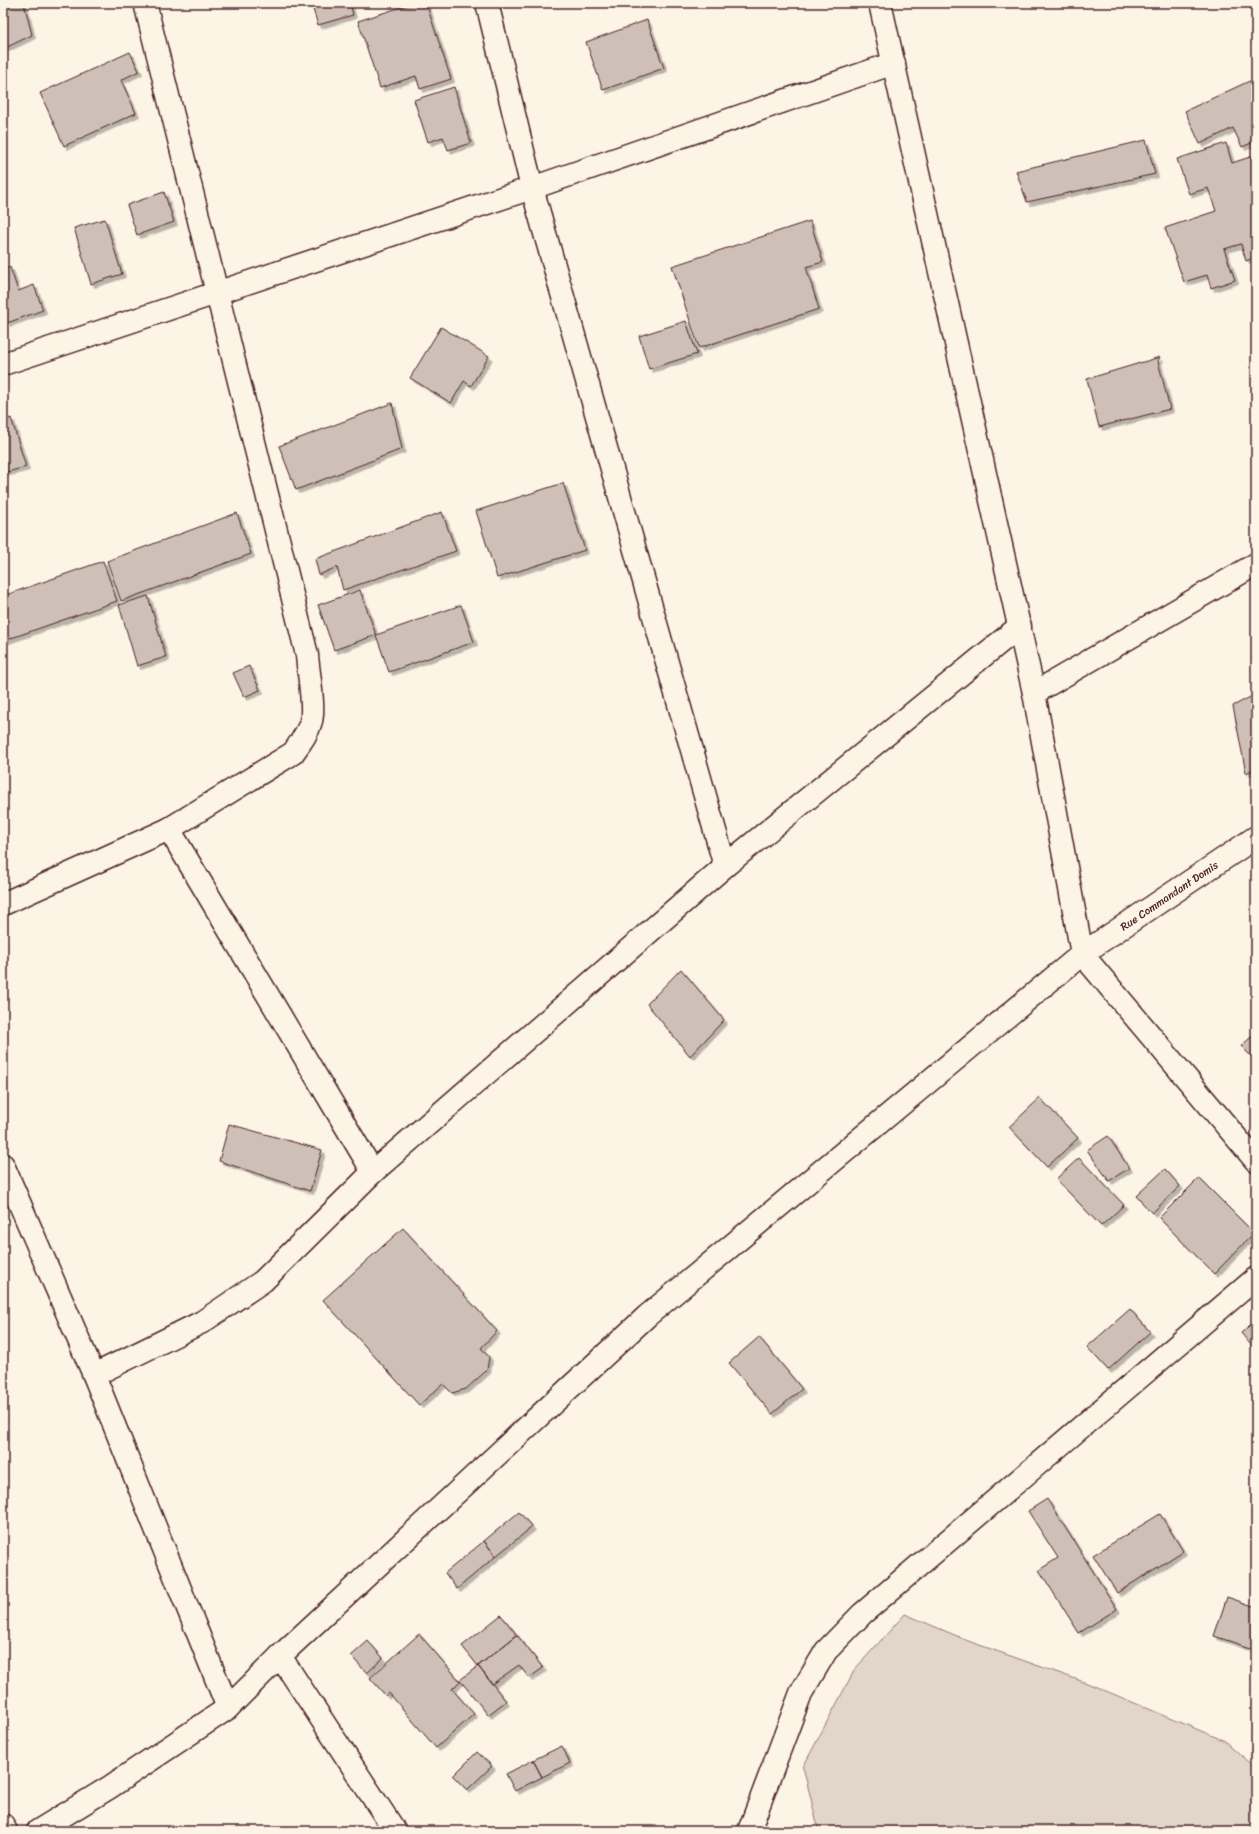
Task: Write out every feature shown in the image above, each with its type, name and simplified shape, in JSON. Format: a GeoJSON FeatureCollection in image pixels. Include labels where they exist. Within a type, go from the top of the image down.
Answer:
{"type":"FeatureCollection","features":[{"type":"Feature","properties":{"kind":"street"},"geometry":{"type":"LineString","coordinates":[[3,904],[168,829],[293,753],[304,738],[312,720],[311,690],[307,655],[145,3]]}},
{"type":"Feature","properties":{"kind":"street"},"geometry":{"type":"LineString","coordinates":[[487,3],[532,188],[725,866]]}},
{"type":"Feature","properties":{"kind":"street"},"geometry":{"type":"LineString","coordinates":[[880,3],[1020,626],[1034,693],[1082,954],[1256,1161]]}},
{"type":"Feature","properties":{"kind":"street"},"geometry":{"type":"LineString","coordinates":[[3,364],[532,188],[894,63]]}},
{"type":"Feature","properties":{"kind":"street"},"geometry":{"type":"LineString","coordinates":[[1034,693],[1256,564]]}},
{"type":"Feature","properties":{"kind":"street"},"geometry":{"type":"LineString","coordinates":[[94,1375],[202,1322],[263,1281],[373,1172],[725,866],[1020,626]]}},
{"type":"Feature","properties":{"kind":"street"},"geometry":{"type":"LineString","coordinates":[[168,829],[373,1172]]}},
{"type":"Feature","properties":{"kind":"street","name":"Rue Commandant Domis"},"geometry":{"type":"LineString","coordinates":[[38,1831],[110,1787],[228,1708],[280,1656],[647,1316],[1082,954],[1256,837]]}},
{"type":"Feature","properties":{"kind":"street"},"geometry":{"type":"LineString","coordinates":[[3,1165],[94,1375],[228,1708]]}},
{"type":"Feature","properties":{"kind":"street"},"geometry":{"type":"LineString","coordinates":[[749,1831],[801,1693],[826,1651],[862,1614],[1256,1278]]}},
{"type":"Feature","properties":{"kind":"street"},"geometry":{"type":"LineString","coordinates":[[280,1656],[395,1831]]}},
{"type":"Feature","properties":{"kind":"street"},"geometry":{"type":"LineString","coordinates":[[3,1825],[6,1831]]}},
{"type":"Feature","properties":{"kind":"shaded area"},"geometry":{"type":"Polygon","coordinates":[[[905,1614],[971,1642],[1087,1683],[1225,1741],[1256,1768],[1256,1831],[819,1831],[803,1767],[855,1669],[905,1614]]]}},
{"type":"Feature","properties":{"kind":"building"},"geometry":{"type":"Polygon","coordinates":[[[3,3],[24,3],[32,35],[3,49],[3,3]]]}},
{"type":"Feature","properties":{"kind":"building"},"geometry":{"type":"Polygon","coordinates":[[[311,3],[350,3],[353,15],[318,25],[311,3]]]}},
{"type":"Feature","properties":{"kind":"building"},"geometry":{"type":"Polygon","coordinates":[[[414,3],[426,3],[451,79],[420,89],[416,76],[380,88],[358,21],[414,3]]]}},
{"type":"Feature","properties":{"kind":"building"},"geometry":{"type":"Polygon","coordinates":[[[647,20],[664,68],[603,90],[586,42],[647,20]]]}},
{"type":"Feature","properties":{"kind":"building"},"geometry":{"type":"Polygon","coordinates":[[[130,52],[139,71],[121,80],[136,113],[64,146],[40,93],[130,52]]]}},
{"type":"Feature","properties":{"kind":"building"},"geometry":{"type":"Polygon","coordinates":[[[1256,78],[1256,141],[1242,147],[1233,128],[1200,144],[1185,111],[1256,78]]]}},
{"type":"Feature","properties":{"kind":"building"},"geometry":{"type":"Polygon","coordinates":[[[454,87],[471,143],[448,150],[443,137],[428,142],[414,100],[454,87]]]}},
{"type":"Feature","properties":{"kind":"building"},"geometry":{"type":"Polygon","coordinates":[[[1146,140],[1155,174],[1027,202],[1016,171],[1146,140]]]}},
{"type":"Feature","properties":{"kind":"building"},"geometry":{"type":"Polygon","coordinates":[[[1226,143],[1232,163],[1256,155],[1256,189],[1252,191],[1256,202],[1256,257],[1246,261],[1241,244],[1224,249],[1235,280],[1211,288],[1207,275],[1184,282],[1165,228],[1216,211],[1208,188],[1189,194],[1177,159],[1226,143]]]}},
{"type":"Feature","properties":{"kind":"building"},"geometry":{"type":"Polygon","coordinates":[[[164,192],[174,222],[137,235],[127,205],[164,192]]]}},
{"type":"Feature","properties":{"kind":"building"},"geometry":{"type":"Polygon","coordinates":[[[105,219],[122,274],[91,284],[74,228],[105,219]]]}},
{"type":"Feature","properties":{"kind":"building"},"geometry":{"type":"Polygon","coordinates":[[[810,221],[823,262],[806,267],[819,309],[699,348],[672,266],[810,221]]]}},
{"type":"Feature","properties":{"kind":"building"},"geometry":{"type":"Polygon","coordinates":[[[10,267],[18,291],[34,285],[43,310],[7,323],[3,310],[3,269],[10,267]]]}},
{"type":"Feature","properties":{"kind":"building"},"geometry":{"type":"Polygon","coordinates":[[[686,321],[697,354],[649,369],[639,336],[686,321]]]}},
{"type":"Feature","properties":{"kind":"building"},"geometry":{"type":"Polygon","coordinates":[[[441,327],[489,356],[471,386],[464,381],[451,403],[410,378],[441,327]]]}},
{"type":"Feature","properties":{"kind":"building"},"geometry":{"type":"Polygon","coordinates":[[[1160,357],[1158,361],[1170,409],[1099,427],[1087,379],[1160,357]]]}},
{"type":"Feature","properties":{"kind":"building"},"geometry":{"type":"Polygon","coordinates":[[[392,403],[402,449],[296,490],[279,446],[392,403]]]}},
{"type":"Feature","properties":{"kind":"building"},"geometry":{"type":"Polygon","coordinates":[[[11,418],[26,467],[3,473],[3,421],[11,418]]]}},
{"type":"Feature","properties":{"kind":"building"},"geometry":{"type":"Polygon","coordinates":[[[563,483],[585,550],[497,578],[476,511],[563,483]]]}},
{"type":"Feature","properties":{"kind":"building"},"geometry":{"type":"Polygon","coordinates":[[[442,512],[456,551],[343,590],[337,567],[319,575],[315,559],[442,512]]]}},
{"type":"Feature","properties":{"kind":"building"},"geometry":{"type":"Polygon","coordinates":[[[237,513],[251,554],[121,601],[107,561],[237,513]]]}},
{"type":"Feature","properties":{"kind":"building"},"geometry":{"type":"Polygon","coordinates":[[[103,561],[117,601],[3,641],[3,596],[103,561]]]}},
{"type":"Feature","properties":{"kind":"building"},"geometry":{"type":"Polygon","coordinates":[[[360,590],[376,635],[334,650],[318,605],[360,590]]]}},
{"type":"Feature","properties":{"kind":"building"},"geometry":{"type":"Polygon","coordinates":[[[148,596],[166,657],[137,666],[119,605],[148,596]]]}},
{"type":"Feature","properties":{"kind":"building"},"geometry":{"type":"Polygon","coordinates":[[[461,605],[474,642],[389,672],[376,635],[461,605]]]}},
{"type":"Feature","properties":{"kind":"building"},"geometry":{"type":"Polygon","coordinates":[[[249,666],[260,690],[244,697],[233,673],[249,666]]]}},
{"type":"Feature","properties":{"kind":"building"},"geometry":{"type":"Polygon","coordinates":[[[1256,694],[1256,768],[1246,773],[1233,706],[1256,694]]]}},
{"type":"Feature","properties":{"kind":"building"},"geometry":{"type":"Polygon","coordinates":[[[681,969],[724,1020],[690,1056],[647,1004],[681,969]]]}},
{"type":"Feature","properties":{"kind":"building"},"geometry":{"type":"Polygon","coordinates":[[[1256,1033],[1256,1061],[1241,1046],[1256,1033]]]}},
{"type":"Feature","properties":{"kind":"building"},"geometry":{"type":"Polygon","coordinates":[[[1040,1098],[1078,1138],[1047,1167],[1009,1127],[1040,1098]]]}},
{"type":"Feature","properties":{"kind":"building"},"geometry":{"type":"Polygon","coordinates":[[[229,1124],[322,1150],[310,1191],[219,1161],[229,1124]]]}},
{"type":"Feature","properties":{"kind":"building"},"geometry":{"type":"Polygon","coordinates":[[[1108,1136],[1129,1168],[1109,1181],[1087,1150],[1108,1136]]]}},
{"type":"Feature","properties":{"kind":"building"},"geometry":{"type":"Polygon","coordinates":[[[1079,1158],[1124,1205],[1101,1226],[1056,1179],[1079,1158]]]}},
{"type":"Feature","properties":{"kind":"building"},"geometry":{"type":"Polygon","coordinates":[[[1165,1169],[1180,1186],[1152,1213],[1136,1196],[1165,1169]]]}},
{"type":"Feature","properties":{"kind":"building"},"geometry":{"type":"Polygon","coordinates":[[[1199,1178],[1254,1233],[1214,1274],[1159,1218],[1199,1178]]]}},
{"type":"Feature","properties":{"kind":"building"},"geometry":{"type":"Polygon","coordinates":[[[403,1228],[497,1331],[481,1348],[489,1357],[487,1370],[466,1389],[452,1393],[443,1384],[419,1405],[323,1300],[403,1228]]]}},
{"type":"Feature","properties":{"kind":"building"},"geometry":{"type":"Polygon","coordinates":[[[1130,1309],[1150,1332],[1108,1370],[1087,1347],[1130,1309]]]}},
{"type":"Feature","properties":{"kind":"building"},"geometry":{"type":"Polygon","coordinates":[[[1256,1320],[1256,1351],[1241,1333],[1256,1320]]]}},
{"type":"Feature","properties":{"kind":"building"},"geometry":{"type":"Polygon","coordinates":[[[759,1337],[802,1389],[772,1414],[729,1363],[759,1337]]]}},
{"type":"Feature","properties":{"kind":"building"},"geometry":{"type":"Polygon","coordinates":[[[1047,1499],[1117,1609],[1079,1633],[1039,1570],[1058,1558],[1028,1511],[1047,1499]]]}},
{"type":"Feature","properties":{"kind":"building"},"geometry":{"type":"Polygon","coordinates":[[[519,1512],[532,1527],[496,1556],[484,1541],[519,1512]]]}},
{"type":"Feature","properties":{"kind":"building"},"geometry":{"type":"Polygon","coordinates":[[[1160,1514],[1183,1551],[1117,1593],[1093,1555],[1160,1514]]]}},
{"type":"Feature","properties":{"kind":"building"},"geometry":{"type":"Polygon","coordinates":[[[484,1541],[496,1556],[457,1589],[445,1573],[484,1541]]]}},
{"type":"Feature","properties":{"kind":"building"},"geometry":{"type":"Polygon","coordinates":[[[1227,1597],[1256,1607],[1256,1650],[1214,1636],[1227,1597]]]}},
{"type":"Feature","properties":{"kind":"building"},"geometry":{"type":"Polygon","coordinates":[[[501,1615],[517,1635],[478,1666],[462,1646],[501,1615]]]}},
{"type":"Feature","properties":{"kind":"building"},"geometry":{"type":"Polygon","coordinates":[[[419,1634],[460,1681],[452,1689],[474,1714],[436,1748],[389,1693],[386,1696],[370,1678],[419,1634]]]}},
{"type":"Feature","properties":{"kind":"building"},"geometry":{"type":"Polygon","coordinates":[[[517,1635],[543,1668],[529,1678],[519,1665],[492,1684],[478,1666],[517,1635]]]}},
{"type":"Feature","properties":{"kind":"building"},"geometry":{"type":"Polygon","coordinates":[[[368,1641],[383,1658],[367,1673],[351,1656],[368,1641]]]}},
{"type":"Feature","properties":{"kind":"building"},"geometry":{"type":"Polygon","coordinates":[[[478,1666],[506,1701],[488,1715],[460,1680],[478,1666]]]}},
{"type":"Feature","properties":{"kind":"building"},"geometry":{"type":"Polygon","coordinates":[[[562,1746],[570,1763],[542,1777],[533,1760],[562,1746]]]}},
{"type":"Feature","properties":{"kind":"building"},"geometry":{"type":"Polygon","coordinates":[[[477,1752],[492,1766],[467,1790],[453,1776],[477,1752]]]}},
{"type":"Feature","properties":{"kind":"building"},"geometry":{"type":"Polygon","coordinates":[[[533,1760],[542,1777],[515,1791],[506,1774],[533,1760]]]}}]}
